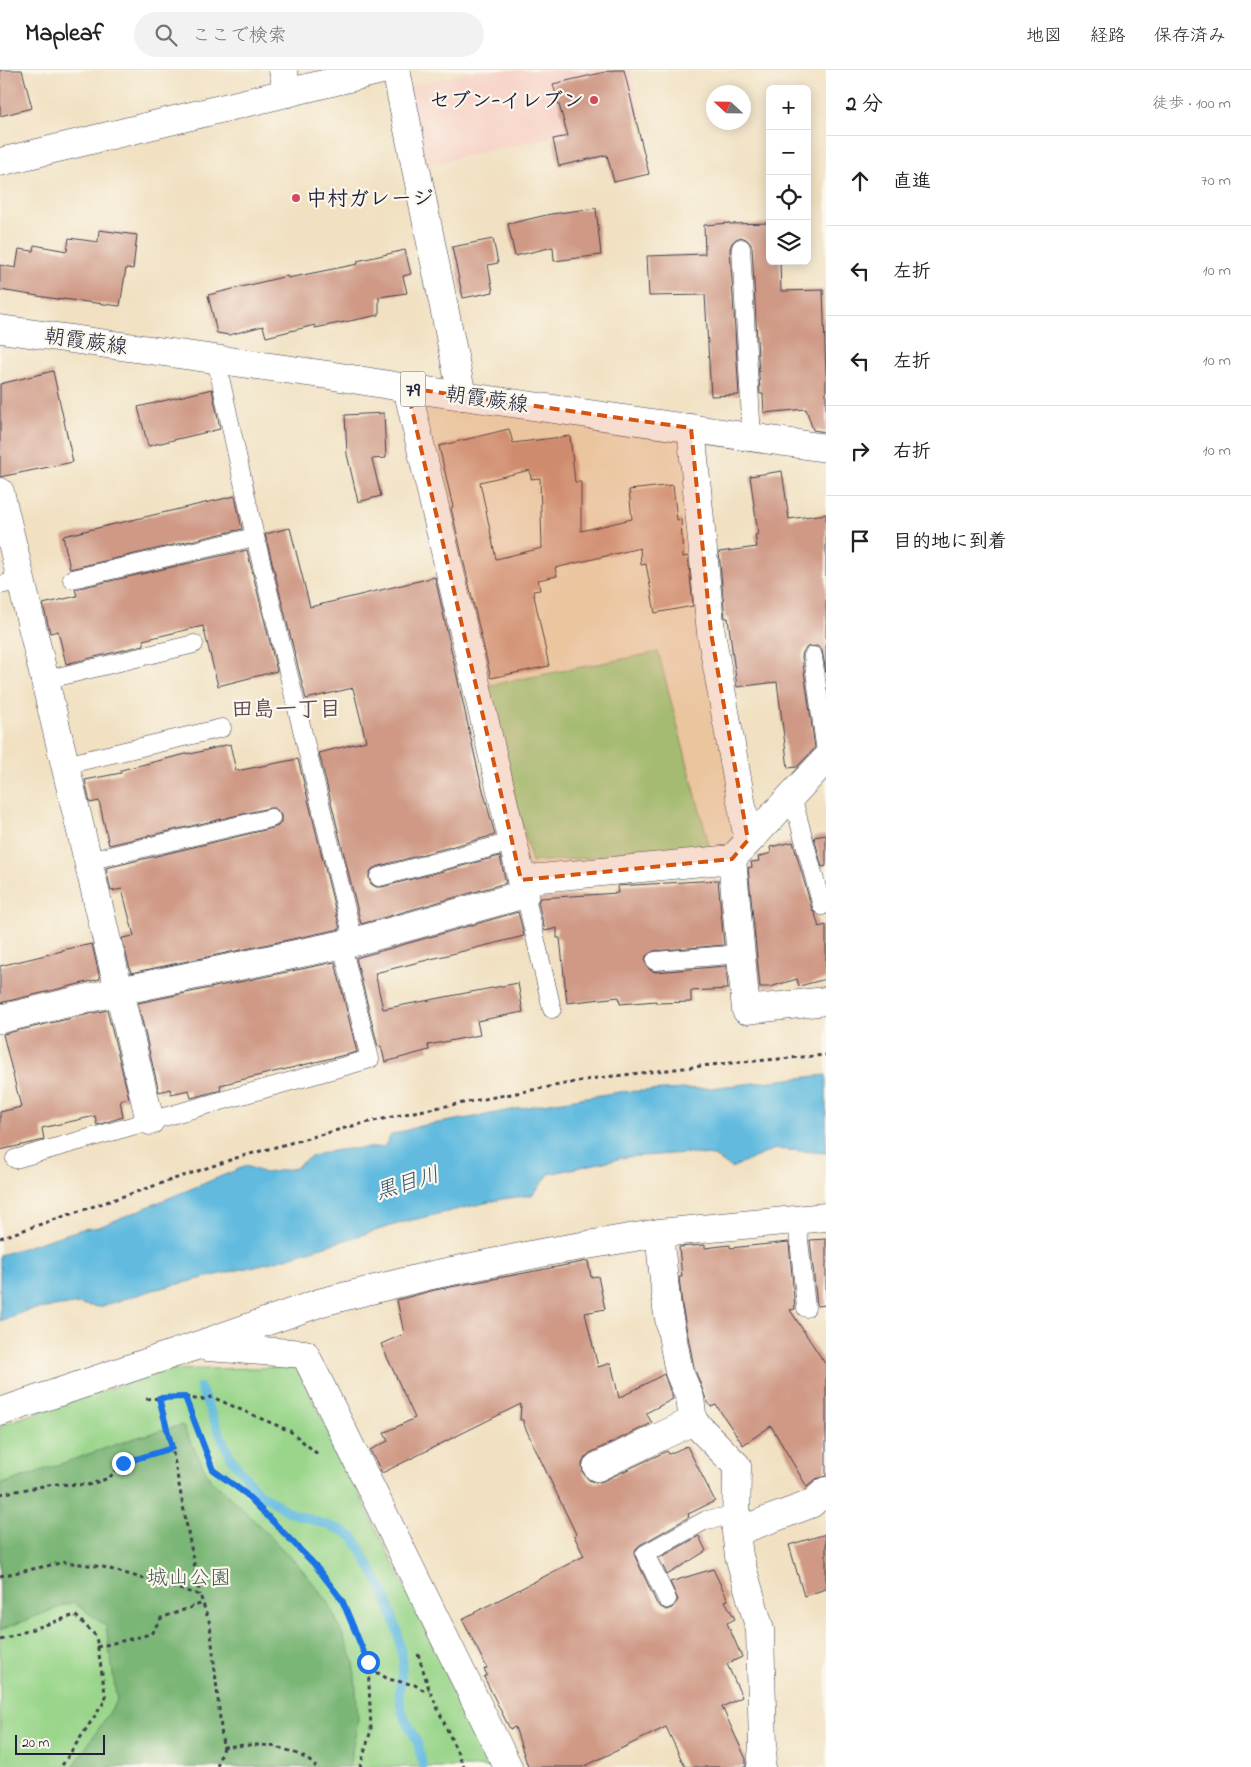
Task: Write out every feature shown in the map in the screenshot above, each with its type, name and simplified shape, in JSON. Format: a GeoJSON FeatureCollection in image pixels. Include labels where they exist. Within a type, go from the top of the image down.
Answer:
{"type":"FeatureCollection","features":[{"type":"Feature","properties":{"kind":"street"},"geometry":{"type":"LineString","coordinates":[[0,162],[285,81],[382,70]]}},
{"type":"Feature","properties":{"kind":"street"},"geometry":{"type":"LineString","coordinates":[[396,70],[462,396]]}},
{"type":"Feature","properties":{"kind":"street","name":"朝霞蕨線"},"geometry":{"type":"LineString","coordinates":[[0,329],[826,448]]}},
{"type":"Feature","properties":{"kind":"street"},"geometry":{"type":"LineString","coordinates":[[407,388],[523,887]]}},
{"type":"Feature","properties":{"kind":"street"},"geometry":{"type":"LineString","coordinates":[[691,428],[712,633],[740,850],[741,954],[746,1010],[826,1001]]}},
{"type":"Feature","properties":{"kind":"street"},"geometry":{"type":"LineString","coordinates":[[0,492],[10,582],[45,680],[150,1121]]}},
{"type":"Feature","properties":{"kind":"street"},"geometry":{"type":"LineString","coordinates":[[0,1019],[119,991],[348,943],[523,887],[740,850],[826,759]]}},
{"type":"Feature","properties":{"kind":"street"},"geometry":{"type":"LineString","coordinates":[[0,1412],[322,1302],[432,1275],[546,1252],[660,1233],[826,1217]]}},
{"type":"Feature","properties":{"kind":"street"},"geometry":{"type":"LineString","coordinates":[[660,1233],[667,1308],[679,1372],[690,1398],[693,1420],[737,1466],[736,1524],[739,1556],[760,1630],[763,1746],[761,1767]]}},
{"type":"Feature","properties":{"kind":"street"},"geometry":{"type":"LineString","coordinates":[[196,1346],[305,1354],[508,1767]]}},
{"type":"Feature","properties":{"kind":"street"},"geometry":{"type":"LineString","coordinates":[[597,1467],[693,1420]]}},
{"type":"Feature","properties":{"kind":"street"},"geometry":{"type":"LineString","coordinates":[[736,1524],[811,1504],[826,1491]]}},
{"type":"Feature","properties":{"kind":"lane"},"geometry":{"type":"LineString","coordinates":[[741,248],[752,437]]}},
{"type":"Feature","properties":{"kind":"lane"},"geometry":{"type":"LineString","coordinates":[[16,1159],[370,1059],[348,943],[216,359]]}},
{"type":"Feature","properties":{"kind":"lane"},"geometry":{"type":"LineString","coordinates":[[72,579],[255,537]]}},
{"type":"Feature","properties":{"kind":"lane"},"geometry":{"type":"LineString","coordinates":[[45,680],[194,644]]}},
{"type":"Feature","properties":{"kind":"lane"},"geometry":{"type":"LineString","coordinates":[[813,656],[826,753]]}},
{"type":"Feature","properties":{"kind":"lane"},"geometry":{"type":"LineString","coordinates":[[65,765],[222,728]]}},
{"type":"Feature","properties":{"kind":"lane"},"geometry":{"type":"LineString","coordinates":[[792,796],[822,906]]}},
{"type":"Feature","properties":{"kind":"lane"},"geometry":{"type":"LineString","coordinates":[[88,861],[270,818]]}},
{"type":"Feature","properties":{"kind":"lane"},"geometry":{"type":"LineString","coordinates":[[379,877],[512,842]]}},
{"type":"Feature","properties":{"kind":"lane"},"geometry":{"type":"LineString","coordinates":[[523,887],[552,1009]]}},
{"type":"Feature","properties":{"kind":"lane"},"geometry":{"type":"LineString","coordinates":[[655,961],[741,954]]}},
{"type":"Feature","properties":{"kind":"lane"},"geometry":{"type":"LineString","coordinates":[[797,1220],[806,1308]]}},
{"type":"Feature","properties":{"kind":"lane"},"geometry":{"type":"LineString","coordinates":[[667,1599],[645,1554],[706,1520],[736,1524]]}},
{"type":"Feature","properties":{"kind":"path"},"geometry":{"type":"LineString","coordinates":[[0,1238],[239,1157],[404,1114],[597,1078],[719,1064],[826,1055]]}},
{"type":"Feature","properties":{"kind":"path"},"geometry":{"type":"LineString","coordinates":[[185,1397],[213,1470],[246,1494],[314,1564],[342,1600],[368,1662],[371,1730],[360,1767]]}},
{"type":"Feature","properties":{"kind":"path"},"geometry":{"type":"LineString","coordinates":[[146,1399],[185,1397],[200,1400],[212,1397],[290,1432],[320,1454],[324,1463]]}},
{"type":"Feature","properties":{"kind":"path"},"geometry":{"type":"LineString","coordinates":[[159,1398],[172,1448],[200,1595],[210,1624],[223,1747],[217,1767]]}},
{"type":"Feature","properties":{"kind":"path"},"geometry":{"type":"LineString","coordinates":[[0,1494],[54,1484],[88,1485],[109,1478],[123,1463],[172,1448]]}},
{"type":"Feature","properties":{"kind":"path"},"geometry":{"type":"LineString","coordinates":[[0,1576],[65,1562],[103,1567],[200,1595]]}},
{"type":"Feature","properties":{"kind":"path"},"geometry":{"type":"LineString","coordinates":[[97,1647],[151,1634],[161,1618],[203,1603]]}},
{"type":"Feature","properties":{"kind":"path"},"geometry":{"type":"LineString","coordinates":[[0,1640],[76,1615],[96,1636],[106,1699],[61,1767]]}},
{"type":"Feature","properties":{"kind":"path"},"geometry":{"type":"LineString","coordinates":[[416,1648],[430,1689],[464,1767]]}},
{"type":"Feature","properties":{"kind":"path"},"geometry":{"type":"LineString","coordinates":[[368,1673],[378,1674],[388,1679],[415,1685],[424,1690],[430,1689]]}},
{"type":"Feature","properties":{"kind":"path"},"geometry":{"type":"LineString","coordinates":[[223,1747],[256,1744],[289,1751],[310,1760],[316,1767]]}},
{"type":"Feature","properties":{"kind":"highlighted area"},"geometry":{"type":"Polygon","coordinates":[[[407,388],[691,428],[711,633],[748,840],[732,859],[521,880],[407,388]]]}},
{"type":"Feature","properties":{"kind":"shaded area"},"geometry":{"type":"Polygon","coordinates":[[[476,70],[630,70],[642,116],[424,166],[407,87],[476,70]]]}},
{"type":"Feature","properties":{"kind":"green space"},"geometry":{"type":"Polygon","coordinates":[[[658,652],[710,849],[532,862],[486,686],[658,652]]]}},
{"type":"Feature","properties":{"kind":"green space","name":"城山公園"},"geometry":{"type":"Polygon","coordinates":[[[297,1367],[493,1767],[0,1767],[0,1425],[165,1370],[297,1367]]]}},
{"type":"Feature","properties":{"kind":"green space"},"geometry":{"type":"Polygon","coordinates":[[[182,1425],[210,1479],[244,1510],[300,1567],[329,1603],[354,1662],[358,1720],[349,1767],[73,1767],[117,1701],[106,1626],[73,1602],[0,1630],[0,1485],[135,1438],[182,1425]]]}},
{"type":"Feature","properties":{"kind":"water","name":"黒目川"},"geometry":{"type":"Polygon","coordinates":[[[826,1075],[826,1153],[775,1149],[731,1168],[714,1156],[686,1153],[627,1157],[549,1174],[533,1195],[502,1199],[404,1222],[276,1261],[153,1290],[99,1307],[76,1304],[28,1310],[0,1321],[0,1255],[82,1229],[99,1227],[246,1166],[265,1173],[296,1168],[313,1156],[324,1153],[337,1150],[384,1147],[391,1135],[420,1126],[619,1092],[709,1088],[826,1075]]]}},
{"type":"Feature","properties":{"kind":"building"},"geometry":{"type":"Polygon","coordinates":[[[0,70],[22,70],[32,108],[0,116],[0,70]]]}},
{"type":"Feature","properties":{"kind":"building"},"geometry":{"type":"Polygon","coordinates":[[[614,70],[624,70],[649,174],[614,182],[607,155],[559,166],[553,139],[568,136],[553,84],[614,70]]]}},
{"type":"Feature","properties":{"kind":"building"},"geometry":{"type":"Polygon","coordinates":[[[596,208],[601,255],[554,261],[553,247],[515,256],[508,224],[551,214],[596,208]]]}},
{"type":"Feature","properties":{"kind":"building"},"geometry":{"type":"Polygon","coordinates":[[[766,223],[766,265],[780,265],[781,291],[823,290],[826,432],[813,430],[806,409],[764,413],[763,394],[760,394],[752,247],[746,239],[741,237],[736,239],[730,249],[739,395],[711,396],[705,295],[649,296],[647,256],[705,254],[704,225],[766,223]]]}},
{"type":"Feature","properties":{"kind":"building"},"geometry":{"type":"Polygon","coordinates":[[[99,230],[137,235],[133,269],[126,268],[120,306],[63,300],[0,290],[0,265],[16,268],[19,249],[33,251],[34,245],[67,251],[69,238],[98,242],[99,230]]]}},
{"type":"Feature","properties":{"kind":"building"},"geometry":{"type":"Polygon","coordinates":[[[493,239],[498,263],[488,265],[493,292],[463,298],[452,247],[493,239]]]}},
{"type":"Feature","properties":{"kind":"building"},"geometry":{"type":"Polygon","coordinates":[[[405,250],[411,274],[403,276],[407,293],[379,297],[379,315],[315,328],[315,325],[266,337],[263,326],[229,335],[217,333],[208,295],[287,276],[288,278],[358,264],[357,261],[405,250]]]}},
{"type":"Feature","properties":{"kind":"building"},"geometry":{"type":"Polygon","coordinates":[[[53,371],[73,462],[0,477],[0,384],[53,371]]]}},
{"type":"Feature","properties":{"kind":"building"},"geometry":{"type":"Polygon","coordinates":[[[212,389],[220,429],[148,446],[138,407],[212,389]]]}},
{"type":"Feature","properties":{"kind":"building"},"geometry":{"type":"Polygon","coordinates":[[[384,413],[386,458],[372,459],[381,496],[358,502],[347,454],[345,415],[384,413]]]}},
{"type":"Feature","properties":{"kind":"building"},"geometry":{"type":"Polygon","coordinates":[[[509,429],[513,443],[570,436],[575,482],[581,482],[581,531],[632,519],[629,490],[673,485],[677,520],[681,519],[683,557],[688,556],[693,606],[655,613],[646,564],[641,565],[640,548],[555,568],[557,576],[538,580],[540,590],[533,591],[549,666],[491,678],[451,508],[453,507],[439,446],[509,429]],[[530,470],[480,482],[496,559],[542,548],[540,478],[531,479],[530,470]]]}},
{"type":"Feature","properties":{"kind":"building"},"geometry":{"type":"Polygon","coordinates":[[[782,471],[789,519],[826,514],[826,673],[822,650],[817,646],[807,647],[802,657],[815,748],[797,767],[788,768],[777,682],[737,687],[728,618],[725,618],[719,552],[757,547],[755,535],[758,534],[750,476],[782,471]]]}},
{"type":"Feature","properties":{"kind":"building"},"geometry":{"type":"Polygon","coordinates":[[[235,496],[242,529],[70,569],[63,536],[235,496]]]}},
{"type":"Feature","properties":{"kind":"building"},"geometry":{"type":"Polygon","coordinates":[[[290,528],[310,607],[435,577],[479,775],[495,835],[376,867],[369,874],[371,884],[376,887],[382,887],[500,856],[506,883],[361,924],[319,753],[366,741],[353,688],[306,699],[265,534],[290,528]]]}},
{"type":"Feature","properties":{"kind":"building"},"geometry":{"type":"Polygon","coordinates":[[[247,550],[277,671],[218,686],[203,626],[143,640],[144,645],[66,664],[58,631],[50,633],[43,604],[77,596],[75,589],[247,550]]]}},
{"type":"Feature","properties":{"kind":"building"},"geometry":{"type":"Polygon","coordinates":[[[230,744],[236,771],[298,759],[340,929],[131,973],[122,938],[134,936],[122,889],[111,891],[106,868],[273,828],[281,822],[281,815],[275,808],[269,808],[109,845],[99,801],[90,803],[85,780],[121,773],[121,770],[230,744]]]}},
{"type":"Feature","properties":{"kind":"building"},"geometry":{"type":"Polygon","coordinates":[[[826,835],[826,866],[822,867],[814,837],[826,835]]]}},
{"type":"Feature","properties":{"kind":"building"},"geometry":{"type":"Polygon","coordinates":[[[793,842],[819,927],[826,925],[826,979],[799,986],[797,979],[770,987],[760,987],[748,868],[752,867],[751,862],[759,861],[758,857],[771,853],[770,847],[793,842]]]}},
{"type":"Feature","properties":{"kind":"building"},"geometry":{"type":"Polygon","coordinates":[[[718,880],[724,945],[654,951],[646,956],[645,962],[650,970],[656,972],[726,966],[728,989],[691,991],[691,1002],[656,1003],[656,1001],[620,1004],[619,997],[567,1003],[560,938],[557,938],[557,928],[545,931],[538,902],[540,898],[618,893],[617,886],[718,880]]]}},
{"type":"Feature","properties":{"kind":"building"},"geometry":{"type":"Polygon","coordinates":[[[518,912],[524,936],[375,973],[383,1009],[518,983],[523,1012],[477,1021],[480,1035],[428,1045],[429,1050],[385,1062],[381,1046],[378,1047],[356,958],[518,912]]]}},
{"type":"Feature","properties":{"kind":"building"},"geometry":{"type":"Polygon","coordinates":[[[92,944],[100,979],[0,1003],[0,966],[92,944]]]}},
{"type":"Feature","properties":{"kind":"building"},"geometry":{"type":"Polygon","coordinates":[[[335,962],[357,1052],[220,1085],[221,1090],[191,1098],[189,1090],[171,1094],[170,1089],[159,1092],[138,1003],[335,962]]]}},
{"type":"Feature","properties":{"kind":"building"},"geometry":{"type":"Polygon","coordinates":[[[107,1010],[129,1098],[120,1100],[123,1117],[97,1125],[95,1116],[42,1128],[44,1140],[0,1150],[0,1112],[21,1107],[3,1034],[107,1010]]]}},
{"type":"Feature","properties":{"kind":"building"},"geometry":{"type":"Polygon","coordinates":[[[826,1239],[826,1305],[817,1306],[810,1240],[826,1239]]]}},
{"type":"Feature","properties":{"kind":"building"},"geometry":{"type":"Polygon","coordinates":[[[789,1242],[795,1309],[790,1310],[826,1365],[826,1476],[816,1479],[807,1487],[771,1426],[743,1445],[716,1405],[711,1407],[706,1399],[694,1367],[682,1306],[679,1277],[682,1277],[679,1247],[705,1245],[705,1248],[730,1245],[730,1248],[789,1242]]]}},
{"type":"Feature","properties":{"kind":"building"},"geometry":{"type":"Polygon","coordinates":[[[588,1261],[591,1277],[598,1276],[605,1309],[585,1313],[598,1367],[611,1363],[619,1398],[664,1374],[673,1399],[646,1413],[652,1423],[590,1453],[584,1459],[582,1465],[583,1473],[589,1480],[596,1483],[667,1451],[669,1454],[687,1446],[715,1501],[688,1514],[689,1517],[640,1545],[634,1554],[657,1604],[666,1610],[672,1608],[678,1600],[670,1582],[713,1569],[728,1600],[725,1601],[735,1619],[727,1623],[742,1657],[727,1664],[742,1697],[722,1707],[746,1759],[746,1767],[685,1767],[666,1727],[583,1767],[528,1767],[515,1727],[510,1729],[484,1677],[487,1675],[484,1669],[487,1668],[462,1619],[584,1556],[574,1536],[576,1534],[523,1420],[520,1420],[521,1404],[382,1473],[370,1450],[388,1441],[384,1433],[415,1418],[381,1344],[404,1334],[397,1300],[435,1290],[588,1261]]]}},
{"type":"Feature","properties":{"kind":"building"},"geometry":{"type":"Polygon","coordinates":[[[826,1534],[826,1589],[804,1596],[789,1545],[826,1534]]]}},
{"type":"Feature","properties":{"kind":"building"},"geometry":{"type":"Polygon","coordinates":[[[699,1536],[706,1551],[667,1575],[659,1558],[699,1536]]]}},
{"type":"Feature","properties":{"kind":"waterway"},"geometry":{"type":"LineString","coordinates":[[200,1387],[232,1460],[258,1492],[289,1512],[344,1531],[354,1538],[384,1592],[397,1629],[403,1663],[399,1695],[402,1712],[418,1744],[423,1767]]}},
{"type":"Feature","properties":{"kind":"place","name":"セブン-イレブン"},"geometry":{"type":"Point","coordinates":[594,100]}},
{"type":"Feature","properties":{"kind":"place","name":"中村ガレージ"},"geometry":{"type":"Point","coordinates":[296,198]}},
{"type":"Feature","properties":{"kind":"district","name":"田島一丁目"},"geometry":{"type":"Point","coordinates":[286,708]}},
{"type":"Feature","properties":{"kind":"route"},"geometry":{"type":"LineString","coordinates":[[123,1463],[172,1448],[159,1398],[185,1397],[213,1470],[246,1494],[314,1564],[342,1600],[368,1662]]}}]}
